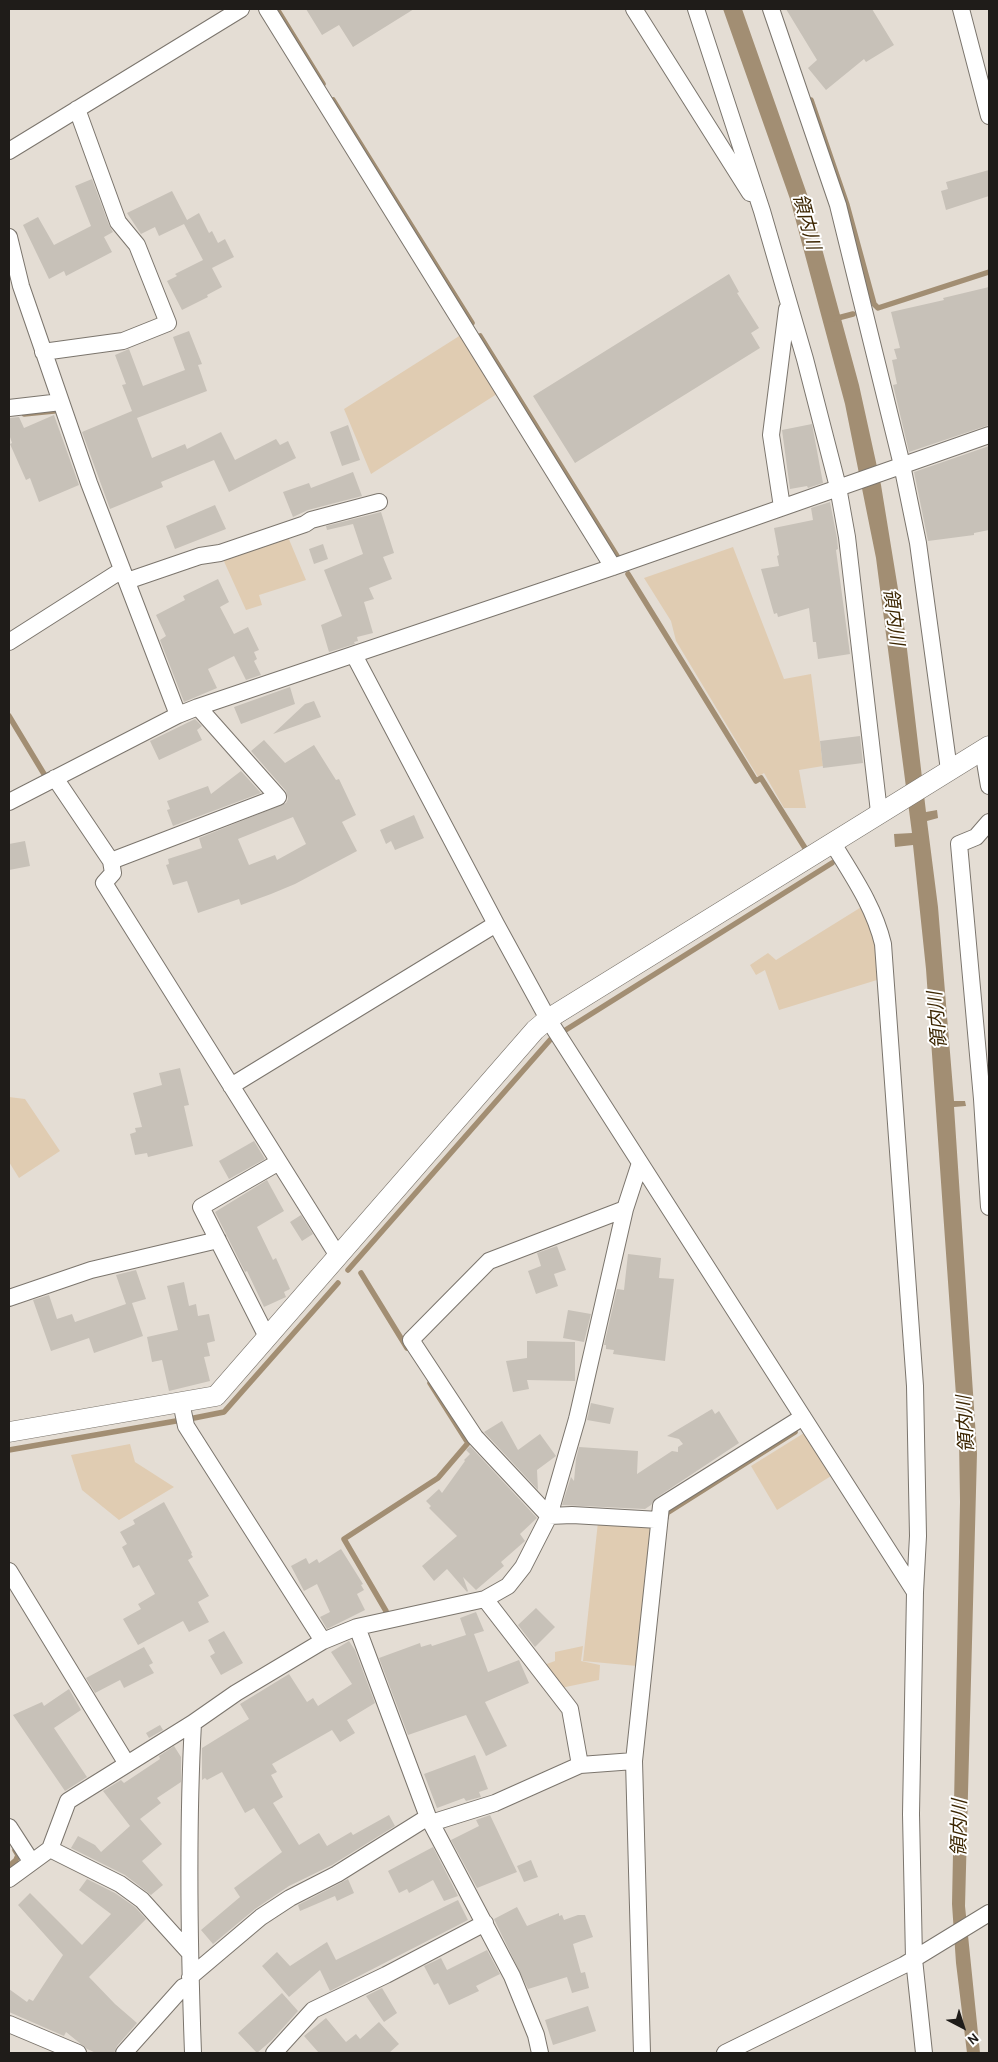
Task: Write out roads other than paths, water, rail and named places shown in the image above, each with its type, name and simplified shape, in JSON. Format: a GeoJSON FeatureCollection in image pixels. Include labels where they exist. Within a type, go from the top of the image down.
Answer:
{"type":"FeatureCollection","features":[{"type":"Feature","properties":{"kind":"street"},"geometry":{"type":"LineString","coordinates":[[9,151],[241,9]]}},
{"type":"Feature","properties":{"kind":"street"},"geometry":{"type":"LineString","coordinates":[[267,9],[613,567]]}},
{"type":"Feature","properties":{"kind":"street"},"geometry":{"type":"LineString","coordinates":[[634,9],[762,211]]}},
{"type":"Feature","properties":{"kind":"street"},"geometry":{"type":"LineString","coordinates":[[696,9],[762,211],[843,485],[848,547],[882,811]]}},
{"type":"Feature","properties":{"kind":"street"},"geometry":{"type":"LineString","coordinates":[[772,9],[838,205],[895,468],[918,543],[946,771]]}},
{"type":"Feature","properties":{"kind":"street"},"geometry":{"type":"LineString","coordinates":[[961,9],[984,71],[989,116]]}},
{"type":"Feature","properties":{"kind":"street"},"geometry":{"type":"LineString","coordinates":[[43,352],[123,342],[168,323],[137,245],[118,222],[77,109]]}},
{"type":"Feature","properties":{"kind":"street"},"geometry":{"type":"LineString","coordinates":[[9,237],[21,286],[88,483],[178,715]]}},
{"type":"Feature","properties":{"kind":"street"},"geometry":{"type":"LineString","coordinates":[[782,507],[771,435],[788,301]]}},
{"type":"Feature","properties":{"kind":"street"},"geometry":{"type":"LineString","coordinates":[[9,408],[61,402]]}},
{"type":"Feature","properties":{"kind":"street"},"geometry":{"type":"LineString","coordinates":[[9,802],[178,715],[198,707],[613,567],[989,435]]}},
{"type":"Feature","properties":{"kind":"street"},"geometry":{"type":"LineString","coordinates":[[9,642],[125,576],[200,556],[220,553],[305,524],[311,520],[379,502]]}},
{"type":"Feature","properties":{"kind":"street"},"geometry":{"type":"LineString","coordinates":[[354,655],[548,1019],[915,1592]]}},
{"type":"Feature","properties":{"kind":"street"},"geometry":{"type":"LineString","coordinates":[[111,861],[278,797],[198,707]]}},
{"type":"Feature","properties":{"kind":"street"},"geometry":{"type":"LineString","coordinates":[[9,1432],[216,1396],[535,1030],[548,1019],[986,748],[989,786]]}},
{"type":"Feature","properties":{"kind":"street"},"geometry":{"type":"LineString","coordinates":[[55,778],[111,861],[113,873],[104,882],[338,1256]]}},
{"type":"Feature","properties":{"kind":"street"},"geometry":{"type":"LineString","coordinates":[[989,822],[976,837],[959,844],[986,1098],[989,1207]]}},
{"type":"Feature","properties":{"kind":"street"},"geometry":{"type":"LineString","coordinates":[[832,842],[869,904],[878,922],[883,944],[915,1386],[918,1536],[915,1592],[912,1814],[914,1959],[924,2053]]}},
{"type":"Feature","properties":{"kind":"street"},"geometry":{"type":"LineString","coordinates":[[231,1086],[496,924]]}},
{"type":"Feature","properties":{"kind":"street"},"geometry":{"type":"LineString","coordinates":[[267,1337],[201,1207],[279,1162]]}},
{"type":"Feature","properties":{"kind":"street"},"geometry":{"type":"LineString","coordinates":[[9,1879],[31,1861],[50,1849],[68,1801],[236,1693],[323,1641],[357,1627],[485,1599],[508,1586],[523,1567],[549,1516],[577,1419],[625,1209],[640,1163]]}},
{"type":"Feature","properties":{"kind":"street"},"geometry":{"type":"LineString","coordinates":[[625,1209],[489,1262],[411,1340],[475,1437],[549,1516],[572,1515],[659,1520]]}},
{"type":"Feature","properties":{"kind":"street"},"geometry":{"type":"LineString","coordinates":[[9,1298],[91,1270],[218,1240]]}},
{"type":"Feature","properties":{"kind":"street"},"geometry":{"type":"LineString","coordinates":[[181,1402],[186,1426],[323,1641]]}},
{"type":"Feature","properties":{"kind":"street"},"geometry":{"type":"LineString","coordinates":[[642,2053],[634,1761],[661,1506],[803,1417]]}},
{"type":"Feature","properties":{"kind":"street"},"geometry":{"type":"LineString","coordinates":[[11,1579],[127,1764]]}},
{"type":"Feature","properties":{"kind":"street"},"geometry":{"type":"LineString","coordinates":[[485,1599],[570,1708],[580,1764]]}},
{"type":"Feature","properties":{"kind":"street"},"geometry":{"type":"LineString","coordinates":[[357,1627],[430,1820],[512,1976],[536,2035],[540,2053]]}},
{"type":"Feature","properties":{"kind":"street"},"geometry":{"type":"LineString","coordinates":[[192,1723],[188,1809],[189,1952],[193,2053]]}},
{"type":"Feature","properties":{"kind":"street"},"geometry":{"type":"LineString","coordinates":[[124,2053],[190,1980],[261,1917],[290,1898],[337,1874],[430,1820],[496,1803],[580,1764],[634,1761]]}},
{"type":"Feature","properties":{"kind":"street"},"geometry":{"type":"LineString","coordinates":[[9,1826],[31,1861]]}},
{"type":"Feature","properties":{"kind":"street"},"geometry":{"type":"LineString","coordinates":[[50,1849],[120,1884],[142,1900],[189,1952]]}},
{"type":"Feature","properties":{"kind":"street"},"geometry":{"type":"LineString","coordinates":[[725,2053],[914,1959],[988,1914]]}},
{"type":"Feature","properties":{"kind":"street"},"geometry":{"type":"LineString","coordinates":[[274,2053],[313,2010],[386,1975],[485,1923]]}},
{"type":"Feature","properties":{"kind":"street"},"geometry":{"type":"LineString","coordinates":[[9,2024],[78,2053]]}},
{"type":"Feature","properties":{"kind":"water","name":"領内川"},"geometry":{"type":"Polygon","coordinates":[[[723,9],[742,9],[808,197],[859,385],[881,485],[905,632],[926,812],[937,810],[938,818],[927,821],[938,907],[954,1101],[965,1101],[966,1106],[954,1107],[977,1453],[965,1906],[980,2053],[967,2053],[956,1963],[952,1904],[960,1502],[959,1438],[926,969],[913,845],[895,847],[894,834],[912,833],[876,558],[845,404],[790,199],[723,9]]]}},
{"type":"Feature","properties":{"kind":"waterway"},"geometry":{"type":"LineString","coordinates":[[277,9],[323,84]]}},
{"type":"Feature","properties":{"kind":"waterway"},"geometry":{"type":"LineString","coordinates":[[333,100],[472,323]]}},
{"type":"Feature","properties":{"kind":"waterway"},"geometry":{"type":"LineString","coordinates":[[811,100],[847,205],[874,304],[878,308],[989,272]]}},
{"type":"Feature","properties":{"kind":"waterway"},"geometry":{"type":"LineString","coordinates":[[834,319],[853,314]]}},
{"type":"Feature","properties":{"kind":"waterway"},"geometry":{"type":"LineString","coordinates":[[480,336],[617,556]]}},
{"type":"Feature","properties":{"kind":"waterway"},"geometry":{"type":"LineString","coordinates":[[24,414],[54,411]]}},
{"type":"Feature","properties":{"kind":"waterway"},"geometry":{"type":"LineString","coordinates":[[628,574],[756,781],[761,778],[805,848]]}},
{"type":"Feature","properties":{"kind":"waterway"},"geometry":{"type":"LineString","coordinates":[[9,716],[44,774]]}},
{"type":"Feature","properties":{"kind":"waterway"},"geometry":{"type":"LineString","coordinates":[[564,1031],[832,863]]}},
{"type":"Feature","properties":{"kind":"waterway"},"geometry":{"type":"LineString","coordinates":[[348,1270],[550,1040]]}},
{"type":"Feature","properties":{"kind":"waterway"},"geometry":{"type":"LineString","coordinates":[[361,1273],[407,1348]]}},
{"type":"Feature","properties":{"kind":"waterway"},"geometry":{"type":"LineString","coordinates":[[194,1418],[224,1412],[338,1283]]}},
{"type":"Feature","properties":{"kind":"waterway"},"geometry":{"type":"LineString","coordinates":[[386,1611],[344,1539],[438,1478],[468,1443],[430,1383]]}},
{"type":"Feature","properties":{"kind":"waterway"},"geometry":{"type":"LineString","coordinates":[[9,1450],[176,1421]]}},
{"type":"Feature","properties":{"kind":"waterway"},"geometry":{"type":"LineString","coordinates":[[666,1518],[667,1513],[795,1432]]}},
{"type":"Feature","properties":{"kind":"waterway"},"geometry":{"type":"LineString","coordinates":[[9,1866],[16,1860],[18,1855],[15,1850]]}}]}
